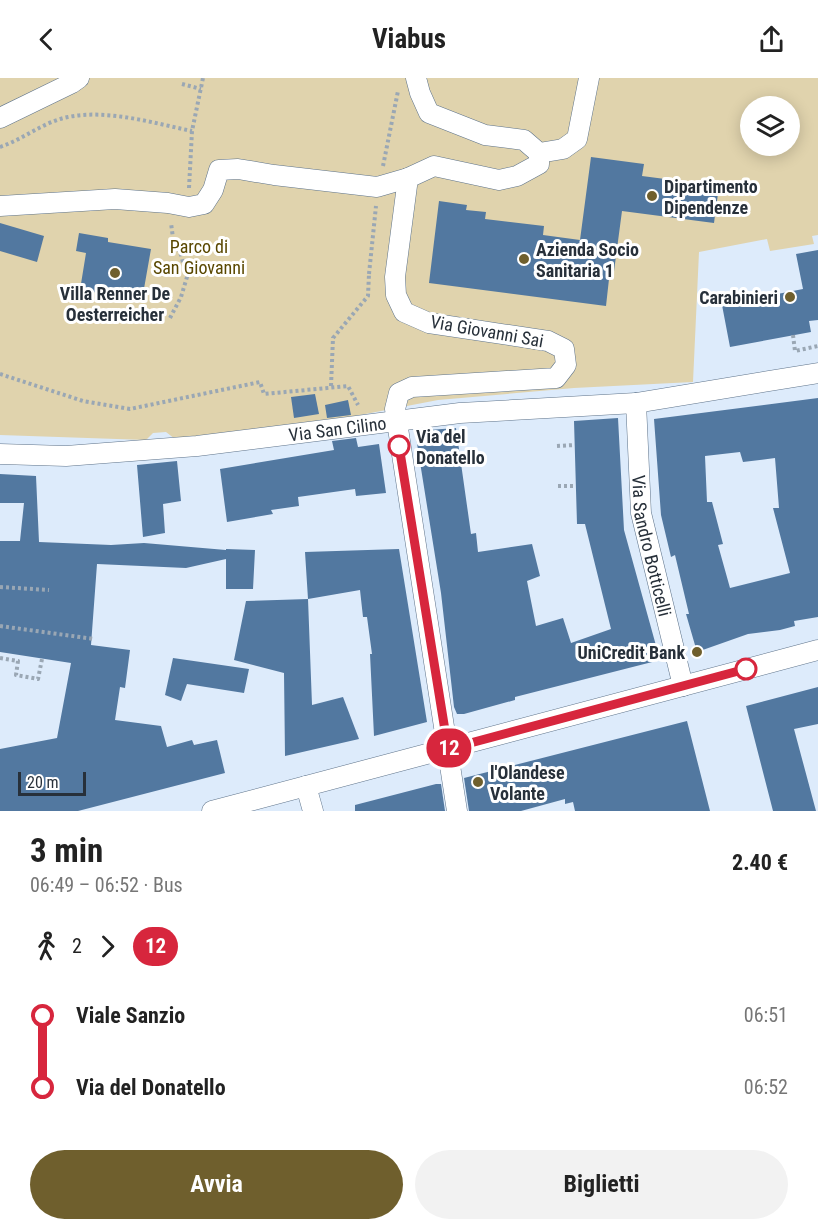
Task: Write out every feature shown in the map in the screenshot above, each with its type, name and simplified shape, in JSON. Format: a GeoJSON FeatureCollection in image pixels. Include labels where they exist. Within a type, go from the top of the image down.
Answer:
{"type":"FeatureCollection","features":[{"type":"Feature","properties":{"kind":"street"},"geometry":{"type":"LineString","coordinates":[[0,118],[72,84],[79,78]]}},
{"type":"Feature","properties":{"kind":"street"},"geometry":{"type":"LineString","coordinates":[[0,206],[116,200],[168,203],[189,207],[204,204],[213,190],[219,170],[238,169],[377,187],[408,178],[434,166],[499,180],[517,176],[539,164],[539,153],[524,140],[485,135],[429,113],[416,78]]}},
{"type":"Feature","properties":{"kind":"street"},"geometry":{"type":"LineString","coordinates":[[539,153],[562,149],[577,139],[589,78]]}},
{"type":"Feature","properties":{"kind":"street","name":"Via Giovanni Sai"},"geometry":{"type":"LineString","coordinates":[[396,422],[395,409],[399,393],[412,387],[556,378],[566,365],[564,349],[548,340],[429,323],[404,312],[396,295],[395,277],[408,178]]}},
{"type":"Feature","properties":{"kind":"street","name":"Via San Cilino"},"geometry":{"type":"LineString","coordinates":[[0,454],[66,456],[211,444],[460,413],[636,403],[818,373]]}},
{"type":"Feature","properties":{"kind":"street","name":"Via Sandro Botticelli"},"geometry":{"type":"LineString","coordinates":[[636,403],[639,496],[643,521],[683,686]]}},
{"type":"Feature","properties":{"kind":"street"},"geometry":{"type":"LineString","coordinates":[[396,422],[457,811]]}},
{"type":"Feature","properties":{"kind":"street"},"geometry":{"type":"LineString","coordinates":[[212,811],[818,650]]}},
{"type":"Feature","properties":{"kind":"street"},"geometry":{"type":"LineString","coordinates":[[306,786],[313,811]]}},
{"type":"Feature","properties":{"kind":"path"},"geometry":{"type":"LineString","coordinates":[[189,207],[192,131],[203,78]]}},
{"type":"Feature","properties":{"kind":"path"},"geometry":{"type":"LineString","coordinates":[[182,84],[201,89]]}},
{"type":"Feature","properties":{"kind":"path"},"geometry":{"type":"LineString","coordinates":[[369,274],[377,187],[395,102]]}},
{"type":"Feature","properties":{"kind":"path"},"geometry":{"type":"LineString","coordinates":[[0,147],[12,143],[39,127],[67,117],[91,115],[134,119],[192,131]]}},
{"type":"Feature","properties":{"kind":"path"},"geometry":{"type":"LineString","coordinates":[[168,203],[173,238],[187,277],[181,297],[170,318]]}},
{"type":"Feature","properties":{"kind":"path"},"geometry":{"type":"LineString","coordinates":[[331,386],[333,338],[368,296]]}},
{"type":"Feature","properties":{"kind":"path"},"geometry":{"type":"LineString","coordinates":[[793,335],[795,351],[818,346]]}},
{"type":"Feature","properties":{"kind":"path"},"geometry":{"type":"LineString","coordinates":[[0,374],[83,401],[130,409],[260,382],[264,394],[348,386],[362,415],[364,426]]}},
{"type":"Feature","properties":{"kind":"path"},"geometry":{"type":"LineString","coordinates":[[557,446],[575,445]]}},
{"type":"Feature","properties":{"kind":"path"},"geometry":{"type":"LineString","coordinates":[[558,486],[576,486]]}},
{"type":"Feature","properties":{"kind":"path"},"geometry":{"type":"LineString","coordinates":[[0,587],[49,590]]}},
{"type":"Feature","properties":{"kind":"path"},"geometry":{"type":"LineString","coordinates":[[0,626],[94,639]]}},
{"type":"Feature","properties":{"kind":"path"},"geometry":{"type":"LineString","coordinates":[[0,658],[18,661],[16,675],[38,679],[42,658]]}},
{"type":"Feature","properties":{"kind":"green space","name":"Parco di San Giovanni"},"geometry":{"type":"Polygon","coordinates":[[[0,78],[818,78],[818,235],[812,236],[814,244],[770,251],[767,239],[699,252],[693,382],[574,388],[438,400],[324,422],[175,439],[166,432],[153,433],[146,440],[0,435],[0,78]]]}},
{"type":"Feature","properties":{"kind":"building","name":"Azienda Socio Sanitaria 1"},"geometry":{"type":"Polygon","coordinates":[[[591,157],[644,164],[642,176],[719,186],[714,223],[622,211],[613,279],[609,279],[606,306],[429,283],[439,201],[467,205],[466,210],[486,212],[485,219],[544,226],[543,235],[580,240],[591,157]]]}},
{"type":"Feature","properties":{"kind":"building"},"geometry":{"type":"Polygon","coordinates":[[[0,223],[44,236],[37,262],[0,251],[0,223]]]}},
{"type":"Feature","properties":{"kind":"building","name":"Villa Renner De Oesterreicher"},"geometry":{"type":"Polygon","coordinates":[[[79,233],[108,238],[108,242],[151,249],[142,300],[80,290],[86,253],[76,251],[79,233]]]}},
{"type":"Feature","properties":{"kind":"building","name":"Carabinieri"},"geometry":{"type":"Polygon","coordinates":[[[818,250],[818,320],[809,321],[811,332],[730,347],[722,305],[803,289],[796,254],[818,250]]]}},
{"type":"Feature","properties":{"kind":"building"},"geometry":{"type":"Polygon","coordinates":[[[315,394],[319,414],[294,418],[291,397],[315,394]]]}},
{"type":"Feature","properties":{"kind":"building"},"geometry":{"type":"Polygon","coordinates":[[[818,398],[818,617],[794,621],[795,626],[780,630],[748,634],[697,652],[686,614],[689,614],[675,555],[671,557],[661,515],[654,419],[818,398]],[[740,452],[705,456],[707,502],[712,502],[723,544],[718,545],[730,588],[790,573],[773,508],[779,508],[775,458],[743,462],[740,452]]]}},
{"type":"Feature","properties":{"kind":"building"},"geometry":{"type":"Polygon","coordinates":[[[348,400],[351,415],[327,418],[325,405],[348,400]]]}},
{"type":"Feature","properties":{"kind":"building"},"geometry":{"type":"Polygon","coordinates":[[[618,418],[624,530],[660,660],[457,714],[454,707],[441,593],[415,431],[456,428],[471,534],[476,533],[478,552],[532,544],[540,576],[527,581],[536,626],[563,618],[571,643],[611,629],[585,524],[577,524],[574,421],[618,418]]]}},
{"type":"Feature","properties":{"kind":"building"},"geometry":{"type":"Polygon","coordinates":[[[356,438],[358,447],[379,444],[386,493],[356,496],[355,489],[298,497],[299,506],[271,510],[273,514],[227,522],[220,469],[334,450],[332,441],[356,438]]]}},
{"type":"Feature","properties":{"kind":"building"},"geometry":{"type":"Polygon","coordinates":[[[177,461],[181,501],[163,504],[165,533],[143,537],[137,465],[177,461]]]}},
{"type":"Feature","properties":{"kind":"building"},"geometry":{"type":"Polygon","coordinates":[[[0,474],[36,476],[39,542],[111,545],[144,543],[226,550],[255,550],[253,589],[226,589],[226,559],[186,568],[97,564],[91,645],[130,650],[125,688],[120,687],[115,720],[161,726],[167,747],[192,740],[194,745],[217,740],[225,773],[78,811],[0,811],[0,749],[57,738],[71,663],[0,652],[0,541],[20,541],[24,503],[0,503],[0,474]]]}},
{"type":"Feature","properties":{"kind":"building"},"geometry":{"type":"Polygon","coordinates":[[[399,549],[427,722],[374,736],[370,654],[372,654],[367,617],[363,617],[360,590],[308,599],[305,552],[399,549]]]}},
{"type":"Feature","properties":{"kind":"building"},"geometry":{"type":"Polygon","coordinates":[[[308,599],[312,705],[343,697],[359,739],[285,756],[284,673],[234,660],[246,601],[308,599]]]}},
{"type":"Feature","properties":{"kind":"building"},"geometry":{"type":"Polygon","coordinates":[[[173,658],[249,669],[244,693],[187,684],[181,701],[165,695],[173,658]]]}},
{"type":"Feature","properties":{"kind":"building"},"geometry":{"type":"Polygon","coordinates":[[[818,687],[818,724],[794,729],[816,811],[773,811],[746,706],[818,687]]]}},
{"type":"Feature","properties":{"kind":"building"},"geometry":{"type":"Polygon","coordinates":[[[687,721],[710,811],[575,811],[573,802],[565,804],[565,799],[521,811],[469,811],[464,778],[687,721]]]}},
{"type":"Feature","properties":{"kind":"building"},"geometry":{"type":"Polygon","coordinates":[[[441,784],[445,811],[355,811],[355,805],[441,784]]]}},
{"type":"Feature","properties":{"kind":"bus line","name":"12"},"geometry":{"type":"LineString","coordinates":[[399,446],[448,749],[746,669]]}},
{"type":"Feature","properties":{"kind":"place","name":"Dipartimento Dipendenze"},"geometry":{"type":"Point","coordinates":[652,196]}},
{"type":"Feature","properties":{"kind":"place","name":"Azienda Socio Sanitaria 1"},"geometry":{"type":"Point","coordinates":[524,259]}},
{"type":"Feature","properties":{"kind":"place","name":"Villa Renner De Oesterreicher"},"geometry":{"type":"Point","coordinates":[115,273]}},
{"type":"Feature","properties":{"kind":"place","name":"Carabinieri"},"geometry":{"type":"Point","coordinates":[790,297]}},
{"type":"Feature","properties":{"kind":"place","name":"Via del Donatello"},"geometry":{"type":"Point","coordinates":[399,446]}},
{"type":"Feature","properties":{"kind":"place","name":"UniCredit Bank"},"geometry":{"type":"Point","coordinates":[697,652]}},
{"type":"Feature","properties":{"kind":"place","name":"l'Olandese Volante"},"geometry":{"type":"Point","coordinates":[478,782]}}]}
